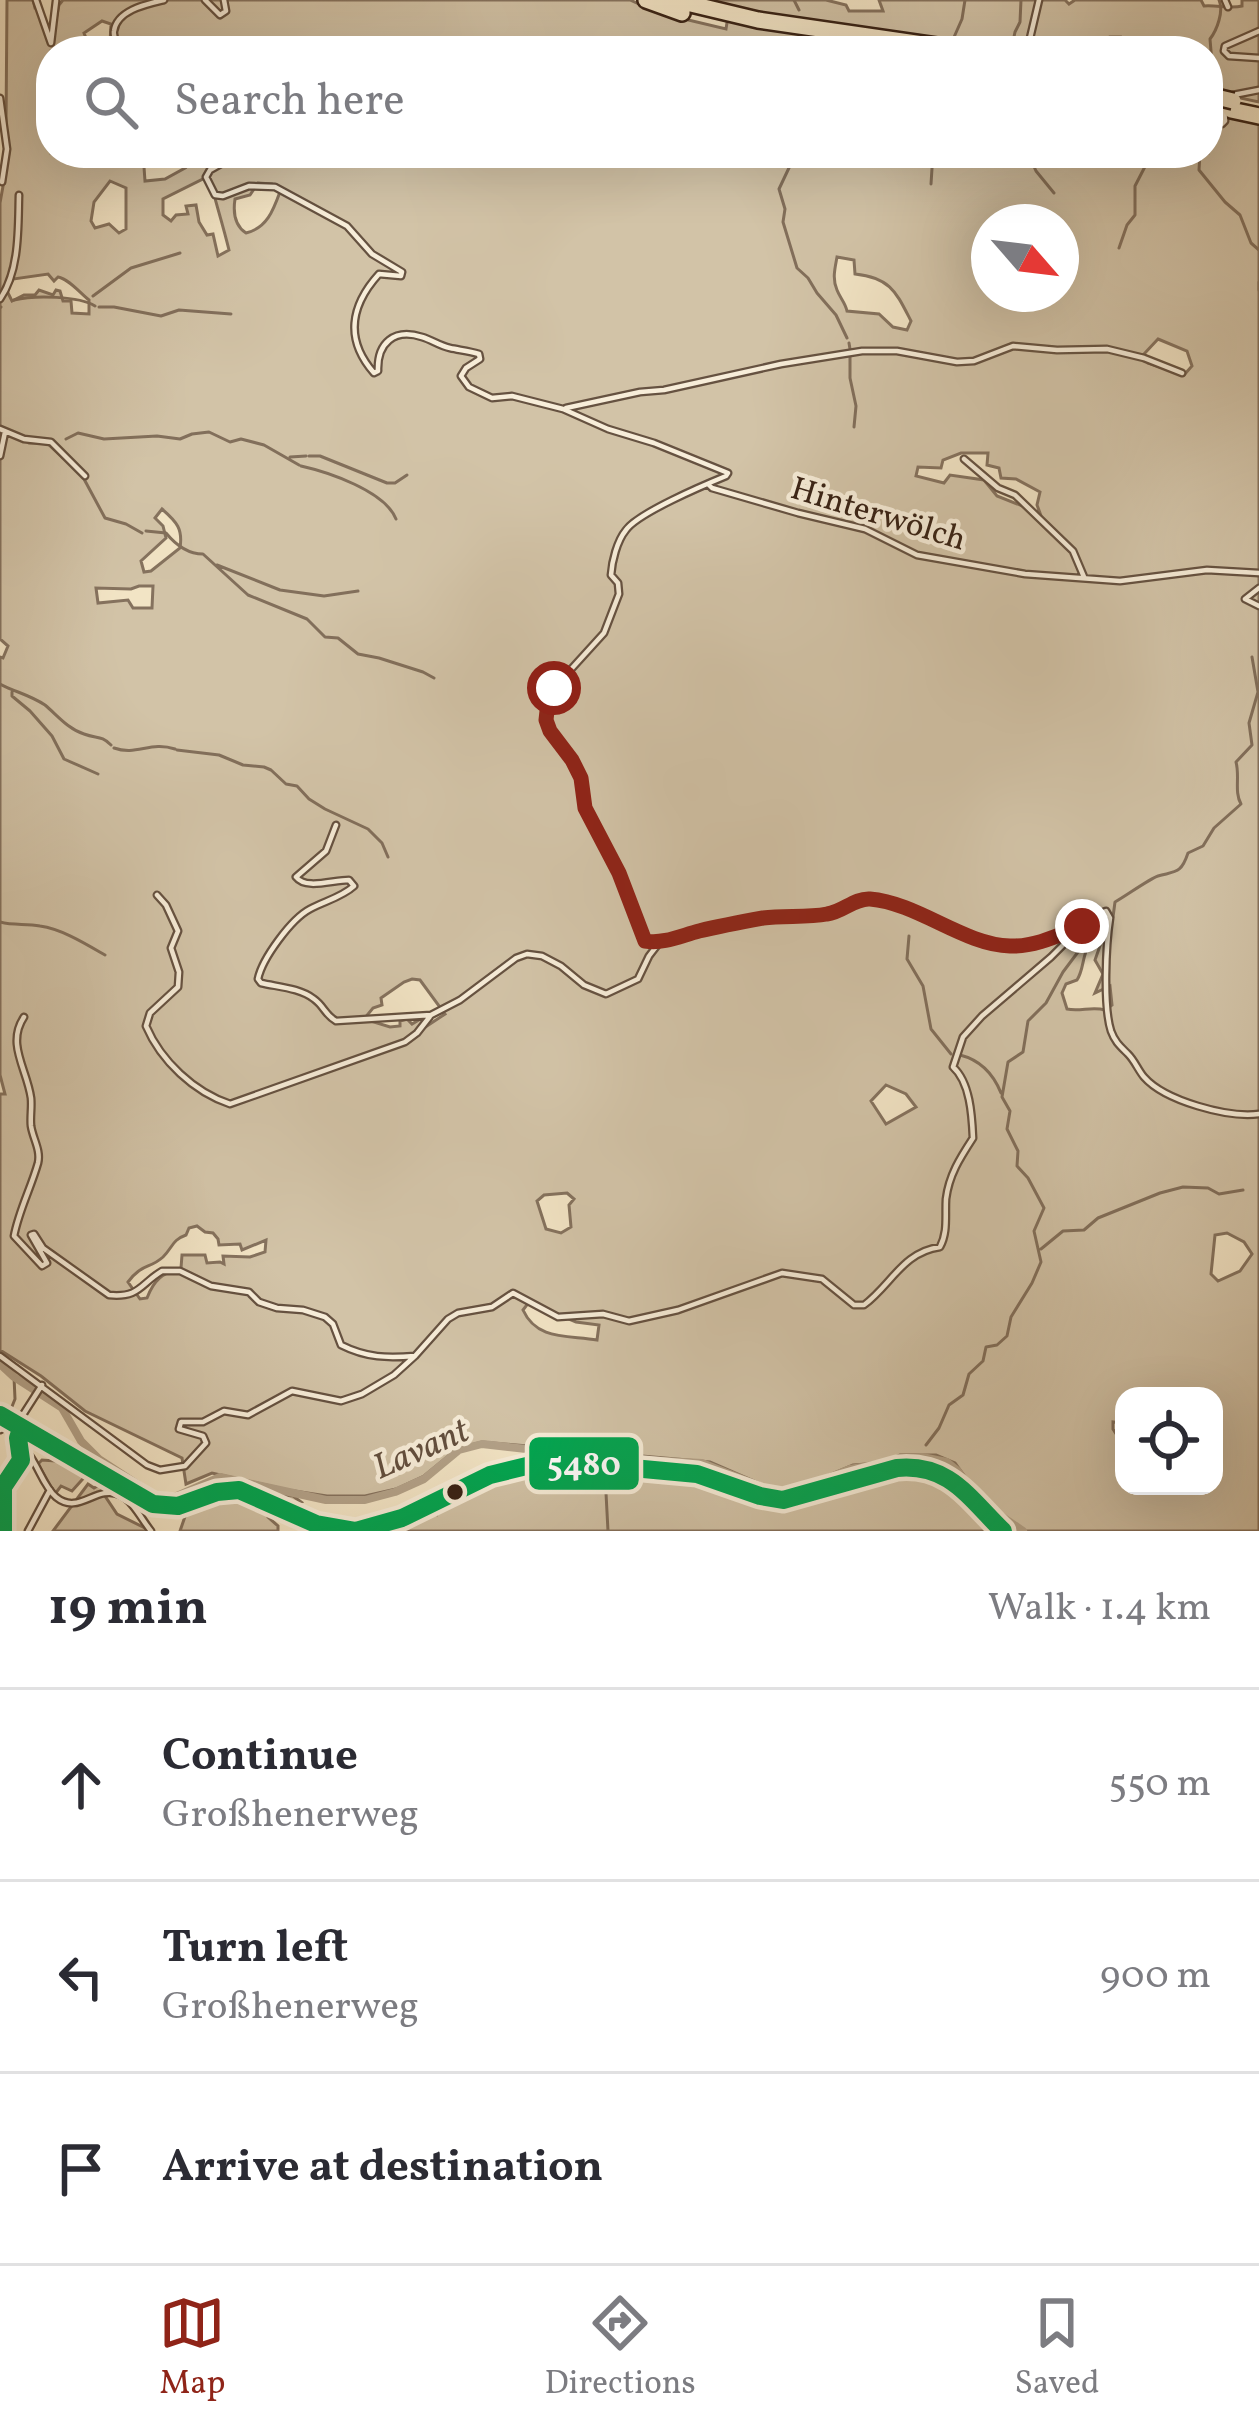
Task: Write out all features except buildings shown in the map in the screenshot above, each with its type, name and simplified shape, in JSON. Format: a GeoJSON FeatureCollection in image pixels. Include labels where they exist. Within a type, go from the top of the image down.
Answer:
{"type":"FeatureCollection","features":[{"type":"Feature","properties":{"kind":"highway"},"geometry":{"type":"LineString","coordinates":[[646,0],[728,19],[843,36]]}},
{"type":"Feature","properties":{"kind":"highway"},"geometry":{"type":"LineString","coordinates":[[674,0],[728,19]]}},
{"type":"Feature","properties":{"kind":"highway"},"geometry":{"type":"LineString","coordinates":[[833,35],[838,36]]}},
{"type":"Feature","properties":{"kind":"highway"},"geometry":{"type":"LineString","coordinates":[[1223,101],[1259,116]]}},
{"type":"Feature","properties":{"kind":"highway"},"geometry":{"type":"LineString","coordinates":[[1223,105],[1259,106]]}},
{"type":"Feature","properties":{"kind":"main road"},"geometry":{"type":"LineString","coordinates":[[3,1531],[1,1491],[22,1453],[8,1423]]}},
{"type":"Feature","properties":{"kind":"main road"},"geometry":{"type":"LineString","coordinates":[[8,1423],[153,1504],[178,1506],[217,1492],[239,1490],[316,1524],[346,1530],[386,1524],[500,1472],[535,1463],[568,1462],[697,1474],[783,1500],[897,1468],[925,1467],[949,1478],[1003,1531]]}},
{"type":"Feature","properties":{"kind":"street"},"geometry":{"type":"LineString","coordinates":[[36,0],[49,36]]}},
{"type":"Feature","properties":{"kind":"street"},"geometry":{"type":"LineString","coordinates":[[113,36],[119,22],[137,7],[164,0]]}},
{"type":"Feature","properties":{"kind":"street"},"geometry":{"type":"LineString","coordinates":[[205,0],[220,15],[226,11],[224,0]]}},
{"type":"Feature","properties":{"kind":"street"},"geometry":{"type":"LineString","coordinates":[[1031,36],[1039,0]]}},
{"type":"Feature","properties":{"kind":"street"},"geometry":{"type":"LineString","coordinates":[[52,36],[56,1]]}},
{"type":"Feature","properties":{"kind":"street"},"geometry":{"type":"LineString","coordinates":[[1259,31],[1231,42],[1224,51],[1229,56],[1259,58]]}},
{"type":"Feature","properties":{"kind":"street"},"geometry":{"type":"LineString","coordinates":[[1223,123],[1225,104],[1234,94],[1259,90]]}},
{"type":"Feature","properties":{"kind":"street"},"geometry":{"type":"LineString","coordinates":[[0,98],[7,149],[2,182]]}},
{"type":"Feature","properties":{"kind":"street"},"geometry":{"type":"LineString","coordinates":[[214,168],[206,177],[215,195],[249,186],[275,188],[347,226],[372,254],[402,272],[399,276],[379,274],[356,313],[358,350],[374,372],[378,372],[378,353],[386,342],[420,336],[479,354],[480,359],[461,374],[472,389],[494,399],[516,397],[563,409],[727,471],[726,476],[635,521],[623,532],[611,575],[619,594],[604,633],[554,688],[548,702],[550,731],[581,778],[585,808],[619,873],[649,956]]}},
{"type":"Feature","properties":{"kind":"street"},"geometry":{"type":"LineString","coordinates":[[0,299],[18,238],[19,195]]}},
{"type":"Feature","properties":{"kind":"street"},"geometry":{"type":"LineString","coordinates":[[563,409],[862,351],[974,362],[1013,346],[1107,349],[1182,373]]}},
{"type":"Feature","properties":{"kind":"street"},"geometry":{"type":"LineString","coordinates":[[0,456],[3,430],[24,440],[51,442],[85,476]]}},
{"type":"Feature","properties":{"kind":"street","name":"Hinterwölch"},"geometry":{"type":"LineString","coordinates":[[708,484],[865,529],[917,555],[1025,574],[1084,577],[1073,551],[1024,503],[964,459]]}},
{"type":"Feature","properties":{"kind":"street"},"geometry":{"type":"LineString","coordinates":[[1084,577],[1120,581],[1207,570],[1259,573]]}},
{"type":"Feature","properties":{"kind":"street"},"geometry":{"type":"LineString","coordinates":[[1259,588],[1246,598],[1259,606]]}},
{"type":"Feature","properties":{"kind":"street"},"geometry":{"type":"LineString","coordinates":[[336,825],[326,851],[296,877],[306,885],[349,880],[354,888],[300,916],[272,950],[258,979],[310,996],[336,1021],[431,1015],[527,954],[542,956],[606,994],[638,979],[659,943]]}},
{"type":"Feature","properties":{"kind":"street"},"geometry":{"type":"LineString","coordinates":[[158,895],[178,931],[172,948],[178,987],[150,1013],[146,1026],[164,1058],[218,1100],[230,1103],[405,1042],[431,1015]]}},
{"type":"Feature","properties":{"kind":"street"},"geometry":{"type":"LineString","coordinates":[[643,940],[659,943],[767,917],[828,914],[874,899],[1010,946],[1039,942],[1082,926]]}},
{"type":"Feature","properties":{"kind":"street"},"geometry":{"type":"LineString","coordinates":[[0,1356],[40,1389],[160,1470],[185,1466],[206,1443],[206,1439],[183,1432],[178,1426],[181,1422],[202,1422],[224,1411],[248,1414],[292,1390],[341,1401],[375,1388],[415,1356],[448,1319],[491,1306],[513,1293],[559,1317],[603,1314],[628,1322],[678,1310],[782,1273],[822,1279],[854,1304],[864,1305],[906,1260],[944,1241],[953,1169],[974,1138],[962,1075],[953,1067],[958,1046],[982,1016],[1096,913],[1106,911],[1110,918],[1106,940],[1109,1024],[1117,1044],[1146,1080],[1206,1108],[1259,1114]]}},
{"type":"Feature","properties":{"kind":"street"},"geometry":{"type":"LineString","coordinates":[[24,1017],[17,1028],[16,1049],[31,1097],[39,1159],[14,1236],[41,1266],[46,1260],[34,1234],[43,1248],[110,1295],[135,1293],[162,1270],[180,1271],[211,1286],[249,1292],[259,1302],[277,1308],[325,1317],[341,1345],[352,1351],[372,1358],[415,1356]]}},
{"type":"Feature","properties":{"kind":"street"},"geometry":{"type":"LineString","coordinates":[[8,1423],[40,1389]]}},
{"type":"Feature","properties":{"kind":"street"},"geometry":{"type":"LineString","coordinates":[[22,1453],[30,1456],[57,1498],[72,1504],[100,1494],[118,1494],[151,1531]]}},
{"type":"Feature","properties":{"kind":"street"},"geometry":{"type":"LineString","coordinates":[[28,1531],[50,1490]]}},
{"type":"Feature","properties":{"kind":"shaded area"},"geometry":{"type":"Polygon","coordinates":[[[7,0],[33,0],[54,29],[63,0],[630,0],[659,13],[726,29],[729,10],[688,0],[826,0],[846,5],[849,11],[883,11],[879,0],[1065,0],[1069,4],[1075,0],[1201,0],[1204,6],[1233,7],[1242,6],[1242,0],[1259,0],[1259,102],[1223,94],[1223,36],[110,36],[111,24],[102,21],[85,36],[36,36],[36,168],[144,168],[145,181],[165,179],[185,168],[1223,168],[1223,113],[1259,121],[1259,1531],[1024,1531],[981,1499],[955,1463],[936,1455],[900,1455],[881,1463],[853,1465],[799,1488],[777,1491],[710,1462],[482,1442],[458,1448],[424,1476],[396,1489],[365,1496],[327,1496],[212,1473],[186,1484],[182,1458],[85,1411],[0,1350],[0,1094],[5,1094],[0,1075],[0,657],[8,646],[0,639],[0,203],[9,153],[7,0]],[[209,176],[163,199],[163,215],[171,221],[176,215],[188,214],[186,206],[196,205],[199,222],[207,235],[213,234],[218,256],[229,250],[209,176]],[[110,181],[94,202],[91,221],[95,228],[109,224],[119,233],[126,229],[126,188],[110,181]],[[258,183],[250,195],[235,199],[234,213],[246,233],[265,222],[281,189],[258,183]],[[837,257],[835,269],[835,286],[847,311],[879,314],[893,327],[907,330],[911,321],[891,288],[855,274],[854,260],[837,257]],[[48,274],[13,279],[7,291],[12,301],[39,290],[53,295],[56,290],[63,301],[71,301],[72,313],[89,314],[89,300],[66,280],[58,277],[54,281],[48,274]],[[1158,339],[1144,354],[1148,363],[1184,375],[1192,366],[1187,351],[1158,339]],[[961,453],[943,460],[941,468],[918,467],[916,476],[944,483],[950,475],[984,480],[997,496],[1040,513],[1040,492],[1016,479],[1001,478],[999,468],[987,465],[988,453],[961,453]],[[162,509],[155,518],[166,538],[141,561],[144,572],[180,548],[181,536],[172,518],[162,509]],[[153,586],[96,588],[98,603],[128,600],[133,608],[152,608],[153,586]],[[1097,939],[1086,953],[1077,980],[1066,984],[1062,993],[1067,1009],[1105,1010],[1112,1005],[1110,986],[1095,993],[1103,974],[1095,960],[1101,943],[1097,939]],[[420,980],[404,982],[381,998],[382,1005],[364,1019],[390,1027],[407,1019],[412,1024],[427,1015],[427,1026],[445,1014],[420,980]],[[886,1085],[871,1101],[886,1124],[916,1107],[906,1094],[886,1085]],[[567,1193],[544,1195],[537,1201],[546,1229],[561,1233],[571,1227],[569,1205],[574,1199],[567,1193]],[[197,1226],[189,1228],[163,1257],[128,1282],[140,1299],[147,1298],[160,1278],[181,1268],[182,1255],[205,1255],[207,1263],[224,1264],[223,1256],[265,1252],[266,1240],[242,1250],[240,1244],[219,1245],[213,1233],[197,1226]],[[1227,1233],[1215,1235],[1211,1274],[1218,1281],[1240,1271],[1252,1254],[1244,1242],[1227,1233]],[[529,1302],[523,1310],[545,1332],[597,1340],[599,1325],[576,1322],[529,1302]]]}},
{"type":"Feature","properties":{"kind":"shaded area"},"geometry":{"type":"Polygon","coordinates":[[[60,1454],[89,1472],[72,1491],[61,1486],[55,1494],[38,1464],[55,1461],[60,1454]]]}},
{"type":"Feature","properties":{"kind":"shaded area"},"geometry":{"type":"Polygon","coordinates":[[[530,1467],[618,1469],[615,1474],[626,1483],[641,1477],[641,1470],[715,1481],[766,1500],[913,1469],[943,1476],[1001,1531],[407,1531],[406,1522],[428,1509],[436,1514],[436,1505],[477,1484],[530,1467]]]}},
{"type":"Feature","properties":{"kind":"shaded area"},"geometry":{"type":"Polygon","coordinates":[[[225,1480],[301,1502],[291,1505],[288,1514],[268,1507],[268,1517],[278,1531],[180,1531],[189,1505],[208,1498],[204,1486],[225,1480]]]}},
{"type":"Feature","properties":{"kind":"shaded area"},"geometry":{"type":"Polygon","coordinates":[[[104,1482],[109,1485],[105,1496],[117,1514],[151,1531],[53,1531],[88,1484],[94,1488],[104,1482]]]}},
{"type":"Feature","properties":{"kind":"waterway"},"geometry":{"type":"LineString","coordinates":[[794,0],[799,10]]}},
{"type":"Feature","properties":{"kind":"waterway"},"geometry":{"type":"LineString","coordinates":[[955,36],[965,0]]}},
{"type":"Feature","properties":{"kind":"waterway"},"geometry":{"type":"LineString","coordinates":[[1014,36],[1021,0]]}},
{"type":"Feature","properties":{"kind":"waterway"},"geometry":{"type":"LineString","coordinates":[[1212,36],[1220,15],[1219,0]]}},
{"type":"Feature","properties":{"kind":"waterway"},"geometry":{"type":"LineString","coordinates":[[789,168],[779,189],[797,268],[836,315],[847,338]]}},
{"type":"Feature","properties":{"kind":"waterway"},"geometry":{"type":"LineString","coordinates":[[931,184],[932,168]]}},
{"type":"Feature","properties":{"kind":"waterway"},"geometry":{"type":"LineString","coordinates":[[1035,168],[1054,193]]}},
{"type":"Feature","properties":{"kind":"waterway"},"geometry":{"type":"LineString","coordinates":[[1119,248],[1135,215],[1135,186],[1144,168]]}},
{"type":"Feature","properties":{"kind":"waterway"},"geometry":{"type":"LineString","coordinates":[[1199,168],[1240,215],[1251,243],[1259,250]]}},
{"type":"Feature","properties":{"kind":"waterway"},"geometry":{"type":"LineString","coordinates":[[93,296],[131,268],[180,253]]}},
{"type":"Feature","properties":{"kind":"waterway"},"geometry":{"type":"LineString","coordinates":[[1259,282],[1259,290]]}},
{"type":"Feature","properties":{"kind":"waterway"},"geometry":{"type":"LineString","coordinates":[[14,300],[56,297],[95,306]]}},
{"type":"Feature","properties":{"kind":"waterway"},"geometry":{"type":"LineString","coordinates":[[99,307],[161,316],[179,310],[231,314]]}},
{"type":"Feature","properties":{"kind":"waterway"},"geometry":{"type":"LineString","coordinates":[[849,343],[850,349]]}},
{"type":"Feature","properties":{"kind":"waterway"},"geometry":{"type":"LineString","coordinates":[[850,356],[854,427]]}},
{"type":"Feature","properties":{"kind":"waterway"},"geometry":{"type":"LineString","coordinates":[[66,439],[78,433],[104,439],[180,439],[209,432],[230,442],[241,439],[264,445],[299,465]]}},
{"type":"Feature","properties":{"kind":"waterway"},"geometry":{"type":"LineString","coordinates":[[29,443],[47,443],[63,458]]}},
{"type":"Feature","properties":{"kind":"waterway"},"geometry":{"type":"LineString","coordinates":[[290,457],[306,456]]}},
{"type":"Feature","properties":{"kind":"waterway"},"geometry":{"type":"LineString","coordinates":[[309,456],[387,483],[407,475]]}},
{"type":"Feature","properties":{"kind":"waterway"},"geometry":{"type":"LineString","coordinates":[[301,466],[368,492],[396,519]]}},
{"type":"Feature","properties":{"kind":"waterway"},"geometry":{"type":"LineString","coordinates":[[84,479],[105,518],[142,533]]}},
{"type":"Feature","properties":{"kind":"waterway"},"geometry":{"type":"LineString","coordinates":[[146,531],[166,533],[182,548],[203,554],[248,595],[307,619],[325,637],[338,638],[358,654],[434,678]]}},
{"type":"Feature","properties":{"kind":"waterway"},"geometry":{"type":"LineString","coordinates":[[217,565],[280,590],[324,596],[358,591]]}},
{"type":"Feature","properties":{"kind":"waterway"},"geometry":{"type":"LineString","coordinates":[[1113,917],[1115,902],[1180,868],[1188,853],[1203,846],[1214,828],[1241,804],[1236,762],[1252,745],[1249,723],[1258,692],[1252,657]]}},
{"type":"Feature","properties":{"kind":"waterway"},"geometry":{"type":"LineString","coordinates":[[0,684],[45,705],[78,732],[111,745]]}},
{"type":"Feature","properties":{"kind":"waterway"},"geometry":{"type":"LineString","coordinates":[[12,692],[52,736],[64,759],[98,774]]}},
{"type":"Feature","properties":{"kind":"waterway"},"geometry":{"type":"LineString","coordinates":[[114,748],[175,749]]}},
{"type":"Feature","properties":{"kind":"waterway"},"geometry":{"type":"LineString","coordinates":[[177,750],[219,755],[271,770],[325,809],[368,829],[388,857]]}},
{"type":"Feature","properties":{"kind":"waterway"},"geometry":{"type":"LineString","coordinates":[[926,1445],[949,1405],[963,1395],[969,1374],[983,1361],[986,1347],[1007,1336],[1011,1317],[1041,1262],[1034,1231],[1044,1208],[1017,1166],[1018,1151],[1007,1129],[1010,1111],[1002,1097],[1008,1062],[1023,1052],[1028,1021],[1046,1003],[1099,918],[1105,917]]}},
{"type":"Feature","properties":{"kind":"waterway"},"geometry":{"type":"LineString","coordinates":[[0,922],[57,930],[105,955]]}},
{"type":"Feature","properties":{"kind":"waterway"},"geometry":{"type":"LineString","coordinates":[[909,936],[907,959],[923,986],[931,1029],[951,1054]]}},
{"type":"Feature","properties":{"kind":"waterway"},"geometry":{"type":"LineString","coordinates":[[960,1055],[985,1068],[1001,1093]]}},
{"type":"Feature","properties":{"kind":"waterway"},"geometry":{"type":"LineString","coordinates":[[1041,1249],[1063,1231],[1084,1230],[1098,1218],[1160,1193],[1183,1187],[1208,1188],[1219,1194],[1243,1190]]}},
{"type":"Feature","properties":{"kind":"waterway","name":"Lavant"},"geometry":{"type":"LineString","coordinates":[[0,1364],[62,1408],[81,1441],[99,1459],[160,1499],[220,1477],[326,1500],[365,1500],[424,1479],[459,1450],[482,1444],[702,1463],[777,1493],[797,1491],[850,1469],[922,1457],[947,1462],[973,1495]]}},
{"type":"Feature","properties":{"kind":"waterway"},"geometry":{"type":"LineString","coordinates":[[9,1414],[15,1399],[14,1377]]}},
{"type":"Feature","properties":{"kind":"waterway"},"geometry":{"type":"LineString","coordinates":[[608,1531],[606,1493],[613,1469]]}},
{"type":"Feature","properties":{"kind":"waterway","name":"Lavant"},"geometry":{"type":"LineString","coordinates":[[985,1505],[1023,1531]]}},
{"type":"Feature","properties":{"kind":"transit line","name":"5480"},"geometry":{"type":"LineString","coordinates":[[0,1415],[153,1504],[178,1506],[217,1492],[239,1490],[316,1524],[356,1531],[402,1518],[490,1475],[568,1462],[697,1474],[783,1500],[897,1468],[915,1468],[957,1485],[1003,1531]]}},
{"type":"Feature","properties":{"kind":"transit line","name":"5480"},"geometry":{"type":"LineString","coordinates":[[3,1531],[3,1487],[21,1460],[21,1429]]}},
{"type":"Feature","properties":{"kind":"route"},"geometry":{"type":"LineString","coordinates":[[554,688],[546,720],[581,778],[585,808],[619,873],[645,941],[659,943],[767,917],[828,914],[874,899],[1010,946],[1039,942],[1082,926]]}}]}
